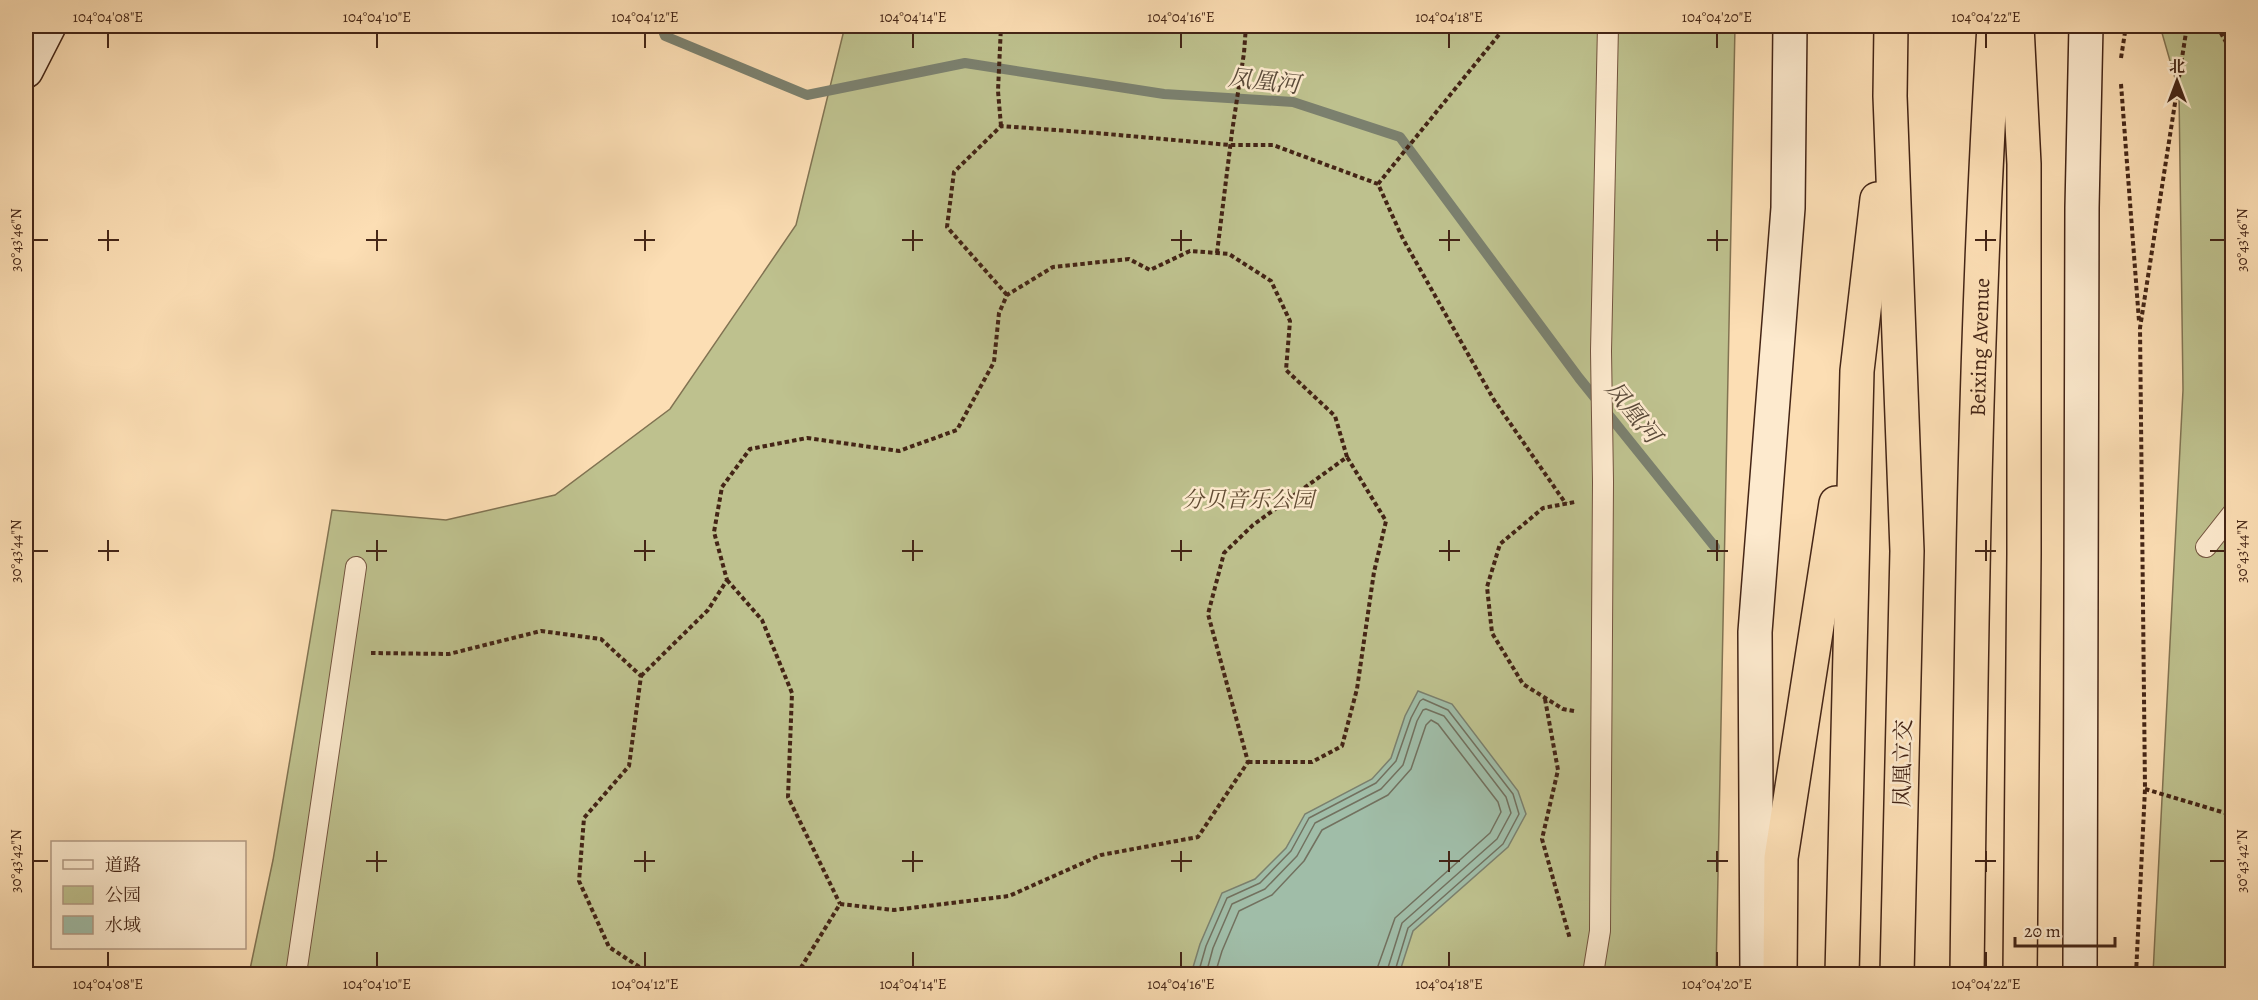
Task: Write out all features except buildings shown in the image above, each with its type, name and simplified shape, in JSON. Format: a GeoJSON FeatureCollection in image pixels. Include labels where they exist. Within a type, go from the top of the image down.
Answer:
{"type":"FeatureCollection","features":[{"type":"Feature","properties":{"kind":"highway"},"geometry":{"type":"LineString","coordinates":[[1780,975],[1781,858],[1857,371],[1890,96],[1891,26]]}},
{"type":"Feature","properties":{"kind":"highway","name":"Beixing Avenue"},"geometry":{"type":"LineString","coordinates":[[1967,975],[1972,562],[1984,190],[1995,26]]}},
{"type":"Feature","properties":{"kind":"highway"},"geometry":{"type":"LineString","coordinates":[[2017,26],[2024,165]]}},
{"type":"Feature","properties":{"kind":"highway"},"geometry":{"type":"LineString","coordinates":[[2020,975],[2024,555],[2024,165],[2027,26]]}},
{"type":"Feature","properties":{"kind":"highway","name":"凤凰立交"},"geometry":{"type":"LineString","coordinates":[[1890,96],[1907,551],[1897,975]]}},
{"type":"Feature","properties":{"kind":"highway"},"geometry":{"type":"LineString","coordinates":[[1842,975],[1857,371]]}},
{"type":"Feature","properties":{"kind":"street"},"geometry":{"type":"LineString","coordinates":[[26,70],[49,26]]}},
{"type":"Feature","properties":{"kind":"street"},"geometry":{"type":"LineString","coordinates":[[1757,975],[1755,632],[1788,208],[1790,26]]}},
{"type":"Feature","properties":{"kind":"street"},"geometry":{"type":"LineString","coordinates":[[2080,975],[2082,207],[2086,26]]}},
{"type":"Feature","properties":{"kind":"lane"},"geometry":{"type":"LineString","coordinates":[[1593,975],[1599,930],[1603,489],[1601,351],[1608,26]]}},
{"type":"Feature","properties":{"kind":"lane"},"geometry":{"type":"LineString","coordinates":[[2206,547],[2232,514]]}},
{"type":"Feature","properties":{"kind":"lane"},"geometry":{"type":"LineString","coordinates":[[296,975],[356,567]]}},
{"type":"Feature","properties":{"kind":"path"},"geometry":{"type":"LineString","coordinates":[[1001,26],[998,91],[1001,126]]}},
{"type":"Feature","properties":{"kind":"path"},"geometry":{"type":"LineString","coordinates":[[1217,253],[1246,26]]}},
{"type":"Feature","properties":{"kind":"path"},"geometry":{"type":"LineString","coordinates":[[1378,184],[1506,26]]}},
{"type":"Feature","properties":{"kind":"path"},"geometry":{"type":"LineString","coordinates":[[2120,68],[2126,26]]}},
{"type":"Feature","properties":{"kind":"path"},"geometry":{"type":"LineString","coordinates":[[2140,328],[2187,26]]}},
{"type":"Feature","properties":{"kind":"path"},"geometry":{"type":"LineString","coordinates":[[2217,26],[2232,53]]}},
{"type":"Feature","properties":{"kind":"path"},"geometry":{"type":"LineString","coordinates":[[2121,80],[2140,328],[2145,789],[2136,975]]}},
{"type":"Feature","properties":{"kind":"path"},"geometry":{"type":"LineString","coordinates":[[1007,295],[947,227],[954,172],[1001,126],[1230,146],[1273,145],[1378,184],[1403,239],[1494,400],[1566,504]]}},
{"type":"Feature","properties":{"kind":"path"},"geometry":{"type":"LineString","coordinates":[[840,904],[788,797],[792,693],[762,620],[727,580],[714,532],[722,488],[750,449],[807,438],[899,451],[957,430],[994,362],[999,313],[1007,295],[1053,267],[1129,260],[1150,270],[1190,250],[1229,254],[1271,281],[1290,321],[1286,370],[1335,416],[1347,457],[1386,521],[1374,572],[1357,689],[1342,746],[1312,762],[1248,762]]}},
{"type":"Feature","properties":{"kind":"path"},"geometry":{"type":"LineString","coordinates":[[840,904],[894,910],[1009,896],[1101,855],[1198,837],[1248,762],[1208,614],[1224,553],[1253,525],[1347,457]]}},
{"type":"Feature","properties":{"kind":"path"},"geometry":{"type":"LineString","coordinates":[[1601,715],[1563,709],[1523,684],[1492,633],[1487,587],[1500,544],[1543,508],[1566,504],[1603,489]]}},
{"type":"Feature","properties":{"kind":"path"},"geometry":{"type":"LineString","coordinates":[[650,975],[609,947],[579,881],[584,818],[629,766],[641,676],[708,610],[727,580]]}},
{"type":"Feature","properties":{"kind":"path"},"geometry":{"type":"LineString","coordinates":[[344,652],[449,654],[540,631],[601,639],[641,676]]}},
{"type":"Feature","properties":{"kind":"path"},"geometry":{"type":"LineString","coordinates":[[1545,698],[1558,770],[1542,839],[1573,948]]}},
{"type":"Feature","properties":{"kind":"path"},"geometry":{"type":"LineString","coordinates":[[2145,789],[2232,815]]}},
{"type":"Feature","properties":{"kind":"path"},"geometry":{"type":"LineString","coordinates":[[796,975],[840,904]]}},
{"type":"Feature","properties":{"kind":"green space","name":"分贝音乐公园"},"geometry":{"type":"Polygon","coordinates":[[[845,26],[1735,26],[1716,974],[249,974],[273,860],[332,510],[446,520],[555,495],[670,409],[796,225],[845,26]]]}},
{"type":"Feature","properties":{"kind":"green space"},"geometry":{"type":"Polygon","coordinates":[[[2160,26],[2232,26],[2232,974],[2153,974],[2183,390],[2179,92],[2160,26]]]}},
{"type":"Feature","properties":{"kind":"water"},"geometry":{"type":"Polygon","coordinates":[[[1418,691],[1452,704],[1518,791],[1526,814],[1508,847],[1413,931],[1399,974],[1191,974],[1200,944],[1222,893],[1255,879],[1286,848],[1305,814],[1372,779],[1391,758],[1405,716],[1418,691]]]}},
{"type":"Feature","properties":{"kind":"waterway","name":"凤凰河"},"geometry":{"type":"LineString","coordinates":[[661,26],[665,36],[807,95],[965,63],[1164,94],[1293,102],[1400,137],[1579,378],[1715,547]]}},
{"type":"Feature","properties":{"kind":"waterway","name":"凤凰河"},"geometry":{"type":"LineString","coordinates":[[2230,944],[2232,966]]}}]}
